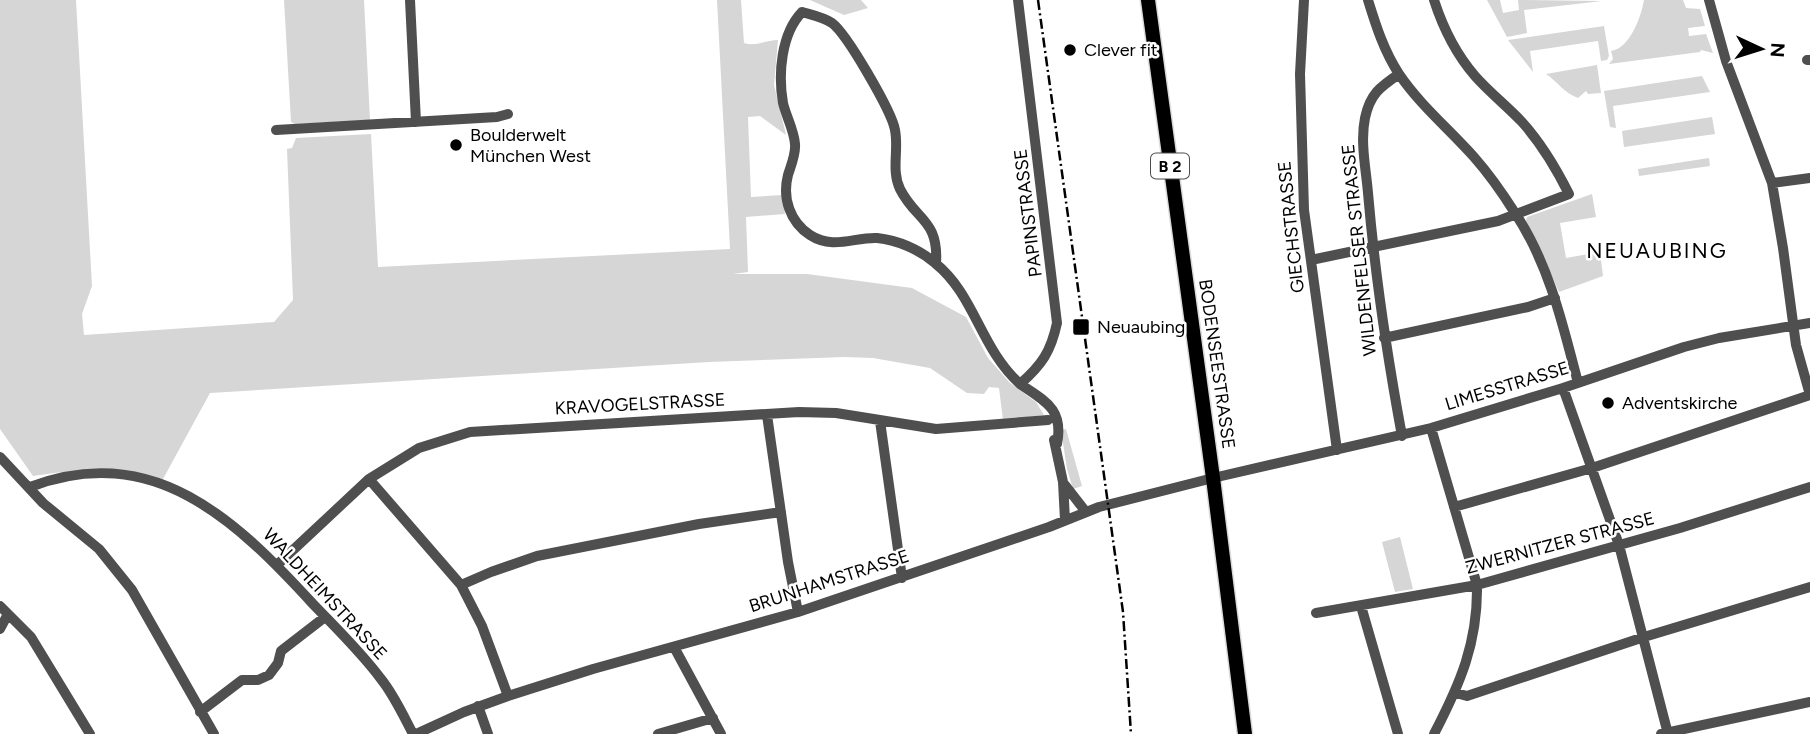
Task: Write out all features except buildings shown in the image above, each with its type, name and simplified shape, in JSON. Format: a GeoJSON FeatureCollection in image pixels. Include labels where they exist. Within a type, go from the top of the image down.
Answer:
{"type":"FeatureCollection","features":[{"type":"Feature","properties":{"kind":"main road","name":"BODENSEESTRASSE"},"geometry":{"type":"LineString","coordinates":[[1148,0],[1245,734]]}},
{"type":"Feature","properties":{"kind":"street"},"geometry":{"type":"LineString","coordinates":[[410,0],[416,122]]}},
{"type":"Feature","properties":{"kind":"street"},"geometry":{"type":"LineString","coordinates":[[799,0],[802,12]]}},
{"type":"Feature","properties":{"kind":"street","name":"PAPINSTRASSE"},"geometry":{"type":"LineString","coordinates":[[1017,0],[1057,310],[1054,335],[1040,368],[1020,384]]}},
{"type":"Feature","properties":{"kind":"street","name":"GIECHSTRASSE"},"geometry":{"type":"LineString","coordinates":[[1304,0],[1300,74],[1304,210],[1337,450]]}},
{"type":"Feature","properties":{"kind":"street"},"geometry":{"type":"LineString","coordinates":[[1368,0],[1378,34],[1399,74],[1429,112],[1475,158],[1517,215],[1538,255],[1555,298],[1577,383]]}},
{"type":"Feature","properties":{"kind":"street"},"geometry":{"type":"LineString","coordinates":[[1311,260],[1517,215],[1569,194],[1552,161],[1530,132],[1475,76],[1456,50],[1434,0]]}},
{"type":"Feature","properties":{"kind":"street"},"geometry":{"type":"LineString","coordinates":[[1454,507],[1592,468],[1810,395],[1796,348],[1772,183],[1726,61],[1709,0]]}},
{"type":"Feature","properties":{"kind":"street"},"geometry":{"type":"LineString","coordinates":[[802,12],[824,19],[839,30],[852,46],[890,113],[896,138],[896,178],[905,197],[933,232],[936,264]]}},
{"type":"Feature","properties":{"kind":"street"},"geometry":{"type":"LineString","coordinates":[[802,12],[792,22],[787,34],[781,85],[795,145],[785,195],[792,215],[809,234],[823,242],[841,243],[877,238],[914,250],[936,264],[957,286],[986,342],[1007,372],[1051,405],[1058,436],[1057,444]]}},
{"type":"Feature","properties":{"kind":"street","name":"WILDENFELSER STRASSE"},"geometry":{"type":"LineString","coordinates":[[1399,74],[1378,88],[1365,120],[1364,140],[1384,338],[1402,436]]}},
{"type":"Feature","properties":{"kind":"street"},"geometry":{"type":"LineString","coordinates":[[276,130],[497,117],[508,114]]}},
{"type":"Feature","properties":{"kind":"street"},"geometry":{"type":"LineString","coordinates":[[1772,183],[1810,178]]}},
{"type":"Feature","properties":{"kind":"street"},"geometry":{"type":"LineString","coordinates":[[1384,338],[1528,307],[1555,298]]}},
{"type":"Feature","properties":{"kind":"street","name":"LIMESSTRASSE"},"geometry":{"type":"LineString","coordinates":[[1213,478],[1431,428],[1563,388],[1684,346],[1810,323]]}},
{"type":"Feature","properties":{"kind":"street"},"geometry":{"type":"LineString","coordinates":[[1563,388],[1619,545],[1666,733],[1810,702]]}},
{"type":"Feature","properties":{"kind":"street"},"geometry":{"type":"LineString","coordinates":[[1043,399],[1057,444],[1065,520]]}},
{"type":"Feature","properties":{"kind":"street","name":"KRAVOGELSTRASSE"},"geometry":{"type":"LineString","coordinates":[[277,565],[369,479],[419,449],[470,432],[799,412],[836,413],[936,429],[1048,420]]}},
{"type":"Feature","properties":{"kind":"street"},"geometry":{"type":"LineString","coordinates":[[767,415],[798,612]]}},
{"type":"Feature","properties":{"kind":"street"},"geometry":{"type":"LineString","coordinates":[[880,421],[902,578]]}},
{"type":"Feature","properties":{"kind":"street"},"geometry":{"type":"LineString","coordinates":[[1431,428],[1477,585],[1476,620],[1467,662],[1456,693],[1434,734]]}},
{"type":"Feature","properties":{"kind":"street"},"geometry":{"type":"LineString","coordinates":[[0,457],[43,503],[99,549],[132,590],[214,734]]}},
{"type":"Feature","properties":{"kind":"street","name":"WALDHEIMSTRASSE"},"geometry":{"type":"LineString","coordinates":[[30,487],[45,481],[81,474],[137,477],[190,495],[239,530],[277,565],[381,678],[414,734]]}},
{"type":"Feature","properties":{"kind":"street","name":"BRUNHAMSTRASSE"},"geometry":{"type":"LineString","coordinates":[[414,734],[508,696],[593,669],[798,612],[1086,512],[1213,478]]}},
{"type":"Feature","properties":{"kind":"street"},"geometry":{"type":"LineString","coordinates":[[369,479],[461,585],[482,626],[508,696]]}},
{"type":"Feature","properties":{"kind":"street"},"geometry":{"type":"LineString","coordinates":[[1063,482],[1086,512]]}},
{"type":"Feature","properties":{"kind":"street","name":"ZWERNITZER STRASSE"},"geometry":{"type":"LineString","coordinates":[[1316,613],[1477,585],[1810,487]]}},
{"type":"Feature","properties":{"kind":"street"},"geometry":{"type":"LineString","coordinates":[[461,585],[537,555],[781,512]]}},
{"type":"Feature","properties":{"kind":"street"},"geometry":{"type":"LineString","coordinates":[[1456,693],[1468,696],[1644,637],[1810,587]]}},
{"type":"Feature","properties":{"kind":"street"},"geometry":{"type":"LineString","coordinates":[[1361,606],[1398,734]]}},
{"type":"Feature","properties":{"kind":"street"},"geometry":{"type":"LineString","coordinates":[[0,629],[4,610]]}},
{"type":"Feature","properties":{"kind":"street"},"geometry":{"type":"LineString","coordinates":[[4,610],[31,637],[90,734]]}},
{"type":"Feature","properties":{"kind":"street"},"geometry":{"type":"LineString","coordinates":[[200,712],[242,680],[258,680],[269,675],[278,663],[281,651],[325,617]]}},
{"type":"Feature","properties":{"kind":"street"},"geometry":{"type":"LineString","coordinates":[[674,647],[721,734]]}},
{"type":"Feature","properties":{"kind":"street"},"geometry":{"type":"LineString","coordinates":[[478,706],[488,734]]}},
{"type":"Feature","properties":{"kind":"street"},"geometry":{"type":"LineString","coordinates":[[658,734],[713,718]]}},
{"type":"Feature","properties":{"kind":"shaded area"},"geometry":{"type":"Polygon","coordinates":[[[0,0],[76,0],[92,286],[82,314],[84,335],[274,322],[293,300],[287,149],[292,148],[296,138],[371,134],[378,267],[730,249],[717,0],[741,0],[744,43],[778,40],[774,85],[786,135],[760,116],[748,117],[751,197],[782,195],[785,214],[746,217],[748,272],[733,274],[807,274],[912,288],[966,317],[988,358],[1010,383],[1036,402],[1044,415],[1003,420],[999,388],[989,387],[984,394],[967,393],[930,368],[873,358],[709,362],[210,393],[163,479],[129,472],[98,470],[33,476],[0,429],[0,0]]]}},
{"type":"Feature","properties":{"kind":"shaded area"},"geometry":{"type":"Polygon","coordinates":[[[284,0],[364,0],[370,120],[295,124],[291,122],[284,0]]]}},
{"type":"Feature","properties":{"kind":"shaded area"},"geometry":{"type":"Polygon","coordinates":[[[810,0],[861,0],[868,8],[844,15],[810,0]]]}},
{"type":"Feature","properties":{"kind":"shaded area"},"geometry":{"type":"Polygon","coordinates":[[[1487,0],[1500,0],[1503,13],[1519,10],[1518,0],[1602,1],[1524,10],[1527,33],[1507,37],[1487,0]]]}},
{"type":"Feature","properties":{"kind":"shaded area"},"geometry":{"type":"Polygon","coordinates":[[[1644,0],[1683,0],[1686,8],[1700,9],[1705,26],[1688,28],[1689,36],[1706,34],[1713,53],[1701,50],[1609,64],[1613,59],[1611,51],[1624,44],[1634,31],[1644,0]]]}},
{"type":"Feature","properties":{"kind":"shaded area"},"geometry":{"type":"Polygon","coordinates":[[[1604,26],[1609,56],[1607,60],[1601,61],[1598,41],[1530,51],[1533,72],[1508,40],[1604,26]]]}},
{"type":"Feature","properties":{"kind":"shaded area"},"geometry":{"type":"Polygon","coordinates":[[[1597,65],[1601,93],[1588,94],[1586,91],[1578,98],[1546,74],[1597,65]]]}},
{"type":"Feature","properties":{"kind":"shaded area"},"geometry":{"type":"Polygon","coordinates":[[[1702,76],[1710,92],[1613,106],[1616,128],[1610,127],[1604,91],[1702,76]]]}},
{"type":"Feature","properties":{"kind":"shaded area"},"geometry":{"type":"Polygon","coordinates":[[[1712,117],[1715,134],[1624,147],[1622,131],[1712,117]]]}},
{"type":"Feature","properties":{"kind":"shaded area"},"geometry":{"type":"Polygon","coordinates":[[[1709,158],[1710,166],[1639,176],[1638,169],[1709,158]]]}},
{"type":"Feature","properties":{"kind":"shaded area"},"geometry":{"type":"Polygon","coordinates":[[[1592,194],[1596,217],[1560,223],[1566,258],[1600,252],[1603,276],[1559,292],[1526,221],[1527,217],[1592,194]]]}},
{"type":"Feature","properties":{"kind":"shaded area"},"geometry":{"type":"Polygon","coordinates":[[[1066,429],[1082,486],[1073,489],[1061,430],[1066,429]]]}},
{"type":"Feature","properties":{"kind":"shaded area"},"geometry":{"type":"Polygon","coordinates":[[[1400,537],[1413,589],[1395,592],[1382,542],[1400,537]]]}},
{"type":"Feature","properties":{"kind":"railway"},"geometry":{"type":"LineString","coordinates":[[1038,0],[1123,612],[1131,734]]}},
{"type":"Feature","properties":{"kind":"place","name":"Clever fit"},"geometry":{"type":"Point","coordinates":[1070,50]}},
{"type":"Feature","properties":{"kind":"place","name":"Boulderwelt München West"},"geometry":{"type":"Point","coordinates":[456,145]}},
{"type":"Feature","properties":{"kind":"place","name":"Neuaubing"},"geometry":{"type":"Point","coordinates":[1081,327]}},
{"type":"Feature","properties":{"kind":"place","name":"Adventskirche"},"geometry":{"type":"Point","coordinates":[1608,403]}},
{"type":"Feature","properties":{"kind":"district","name":"NEUAUBING"},"geometry":{"type":"Point","coordinates":[1657,250]}}]}
